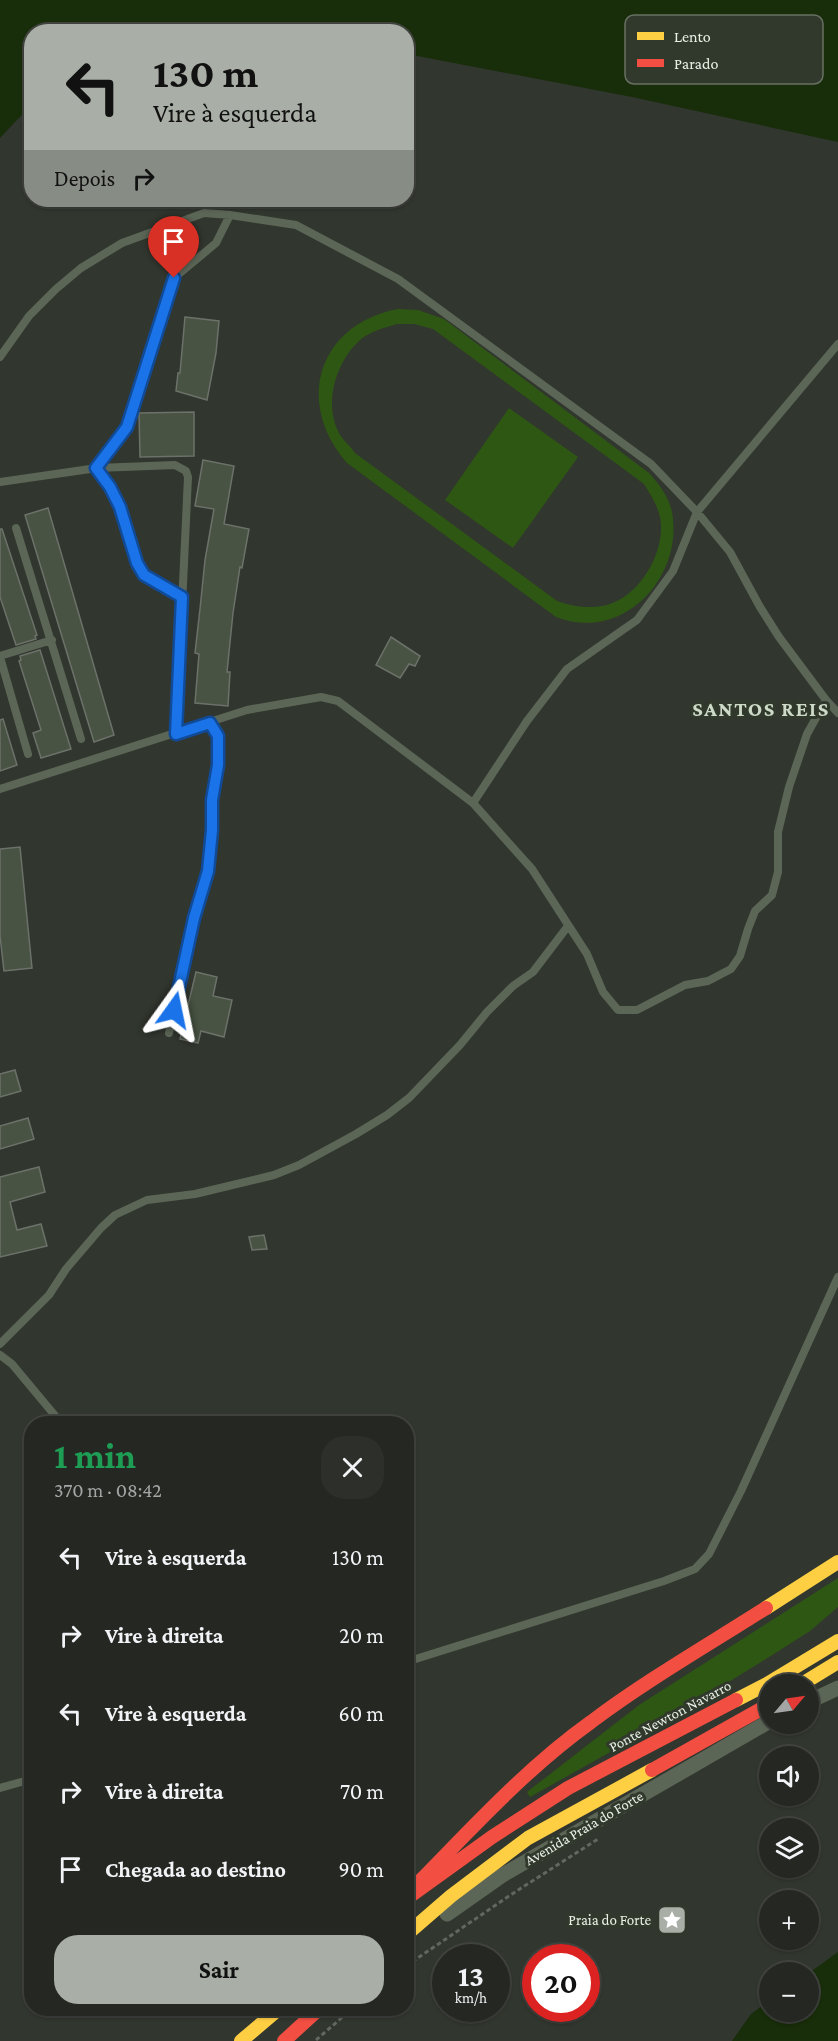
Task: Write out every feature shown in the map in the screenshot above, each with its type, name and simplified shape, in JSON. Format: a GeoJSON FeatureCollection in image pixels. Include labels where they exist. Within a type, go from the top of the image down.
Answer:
{"type":"FeatureCollection","features":[{"type":"Feature","properties":{"kind":"main road"},"geometry":{"type":"LineString","coordinates":[[414,1889],[485,1815],[550,1754],[590,1722],[838,1562]]}},
{"type":"Feature","properties":{"kind":"main road","name":"Ponte Newton Navarro"},"geometry":{"type":"LineString","coordinates":[[414,1891],[517,1820],[568,1788],[767,1684],[838,1641]]}},
{"type":"Feature","properties":{"kind":"main road"},"geometry":{"type":"LineString","coordinates":[[818,1674],[838,1662]]}},
{"type":"Feature","properties":{"kind":"main road"},"geometry":{"type":"LineString","coordinates":[[414,1928],[451,1896],[528,1838],[759,1710]]}},
{"type":"Feature","properties":{"kind":"main road"},"geometry":{"type":"LineString","coordinates":[[241,2041],[271,2016]]}},
{"type":"Feature","properties":{"kind":"main road"},"geometry":{"type":"LineString","coordinates":[[284,2041],[314,2016]]}},
{"type":"Feature","properties":{"kind":"street"},"geometry":{"type":"LineString","coordinates":[[819,1696],[838,1688]]}},
{"type":"Feature","properties":{"kind":"street","name":"Avenida Praia do Forte"},"geometry":{"type":"LineString","coordinates":[[414,1939],[501,1876],[759,1727]]}},
{"type":"Feature","properties":{"kind":"lane"},"geometry":{"type":"LineString","coordinates":[[0,357],[29,316],[56,290],[81,268],[122,243],[204,213],[296,225],[398,279],[651,464],[698,512],[730,552],[760,607],[826,700],[838,713]]}},
{"type":"Feature","properties":{"kind":"lane"},"geometry":{"type":"LineString","coordinates":[[96,468],[127,427],[174,278],[216,243],[230,215]]}},
{"type":"Feature","properties":{"kind":"lane"},"geometry":{"type":"LineString","coordinates":[[472,803],[527,722],[567,669],[637,620],[673,571],[698,512],[838,344]]}},
{"type":"Feature","properties":{"kind":"lane"},"geometry":{"type":"LineString","coordinates":[[0,482],[96,468],[175,465],[186,471],[188,477],[176,734]]}},
{"type":"Feature","properties":{"kind":"lane"},"geometry":{"type":"LineString","coordinates":[[96,468],[110,487],[120,507],[137,563],[144,575],[182,597]]}},
{"type":"Feature","properties":{"kind":"lane"},"geometry":{"type":"LineString","coordinates":[[16,528],[81,739]]}},
{"type":"Feature","properties":{"kind":"lane"},"geometry":{"type":"LineString","coordinates":[[28,754],[0,656],[52,640]]}},
{"type":"Feature","properties":{"kind":"lane"},"geometry":{"type":"LineString","coordinates":[[0,789],[247,710],[321,697],[338,701],[472,803],[532,869],[587,954],[603,992],[618,1010],[637,1010],[685,985],[708,981],[731,969],[740,956],[747,929],[755,911],[772,896],[778,872],[778,832],[789,787],[807,734],[826,700]]}},
{"type":"Feature","properties":{"kind":"lane"},"geometry":{"type":"LineString","coordinates":[[170,1033],[194,918],[208,871],[212,800],[218,765],[218,736],[210,723]]}},
{"type":"Feature","properties":{"kind":"lane"},"geometry":{"type":"LineString","coordinates":[[0,1344],[49,1295],[66,1269],[115,1215],[147,1200],[195,1194],[274,1174],[308,1160],[387,1115],[410,1098],[460,1045],[486,1012],[533,972],[568,926]]}},
{"type":"Feature","properties":{"kind":"lane"},"geometry":{"type":"LineString","coordinates":[[414,1659],[664,1581],[695,1569],[709,1554],[741,1491],[838,1277]]}},
{"type":"Feature","properties":{"kind":"lane"},"geometry":{"type":"LineString","coordinates":[[0,1354],[12,1364],[55,1416]]}},
{"type":"Feature","properties":{"kind":"lane"},"geometry":{"type":"LineString","coordinates":[[0,1788],[24,1781]]}},
{"type":"Feature","properties":{"kind":"path"},"geometry":{"type":"LineString","coordinates":[[414,1960],[502,1900],[600,1838]]}},
{"type":"Feature","properties":{"kind":"path"},"geometry":{"type":"LineString","coordinates":[[315,2041],[344,2016]]}},
{"type":"Feature","properties":{"kind":"green space"},"geometry":{"type":"Polygon","coordinates":[[[398,309],[418,310],[444,319],[649,473],[669,501],[673,537],[668,560],[658,581],[643,599],[625,613],[604,621],[580,623],[556,617],[347,463],[331,440],[321,416],[319,392],[323,369],[333,348],[349,331],[371,317],[398,309]],[[397,324],[377,330],[359,341],[351,350],[338,373],[332,398],[332,411],[340,435],[355,453],[557,601],[576,606],[594,607],[607,605],[629,593],[653,563],[660,538],[659,515],[644,484],[433,329],[414,324],[397,324]]]}},
{"type":"Feature","properties":{"kind":"green space"},"geometry":{"type":"Polygon","coordinates":[[[509,408],[578,457],[513,548],[445,500],[509,408]]]}},
{"type":"Feature","properties":{"kind":"green space"},"geometry":{"type":"Polygon","coordinates":[[[838,1578],[838,1607],[810,1631],[662,1723],[530,1797],[527,1792],[639,1705],[838,1578]]]}},
{"type":"Feature","properties":{"kind":"shaded area"},"geometry":{"type":"Polygon","coordinates":[[[0,0],[838,0],[838,142],[632,97],[414,55],[414,24],[24,24],[24,112],[0,138],[0,0]]]}},
{"type":"Feature","properties":{"kind":"shaded area"},"geometry":{"type":"Polygon","coordinates":[[[838,1952],[838,2041],[732,2041],[751,2014],[759,2008],[759,2022],[819,2022],[819,1966],[838,1952]]]}},
{"type":"Feature","properties":{"kind":"building"},"geometry":{"type":"Polygon","coordinates":[[[185,317],[219,321],[216,353],[207,400],[176,391],[185,317]]]}},
{"type":"Feature","properties":{"kind":"building"},"geometry":{"type":"Polygon","coordinates":[[[194,412],[194,456],[140,457],[139,413],[194,412]]]}},
{"type":"Feature","properties":{"kind":"building"},"geometry":{"type":"Polygon","coordinates":[[[203,460],[234,466],[224,524],[249,529],[233,613],[227,672],[230,672],[228,706],[195,703],[199,654],[195,653],[205,560],[214,509],[195,506],[203,460]]]}},
{"type":"Feature","properties":{"kind":"building"},"geometry":{"type":"Polygon","coordinates":[[[48,508],[114,735],[94,742],[25,515],[48,508]]]}},
{"type":"Feature","properties":{"kind":"building"},"geometry":{"type":"Polygon","coordinates":[[[0,529],[2,529],[37,635],[36,639],[16,645],[0,597],[0,529]]]}},
{"type":"Feature","properties":{"kind":"building"},"geometry":{"type":"Polygon","coordinates":[[[391,637],[420,656],[415,666],[409,664],[400,678],[376,665],[391,637]]]}},
{"type":"Feature","properties":{"kind":"building"},"geometry":{"type":"Polygon","coordinates":[[[40,650],[71,749],[41,758],[33,733],[41,730],[19,661],[20,656],[40,650]]]}},
{"type":"Feature","properties":{"kind":"building"},"geometry":{"type":"Polygon","coordinates":[[[3,719],[17,765],[0,771],[0,720],[3,719]]]}},
{"type":"Feature","properties":{"kind":"building"},"geometry":{"type":"Polygon","coordinates":[[[20,847],[32,968],[4,971],[0,936],[0,849],[20,847]]]}},
{"type":"Feature","properties":{"kind":"building"},"geometry":{"type":"Polygon","coordinates":[[[196,972],[217,977],[213,996],[232,1000],[224,1037],[201,1031],[198,1043],[180,1039],[196,972]]]}},
{"type":"Feature","properties":{"kind":"building"},"geometry":{"type":"Polygon","coordinates":[[[15,1070],[21,1091],[0,1097],[0,1074],[15,1070]]]}},
{"type":"Feature","properties":{"kind":"building"},"geometry":{"type":"Polygon","coordinates":[[[28,1118],[34,1139],[0,1149],[0,1126],[28,1118]]]}},
{"type":"Feature","properties":{"kind":"building"},"geometry":{"type":"Polygon","coordinates":[[[39,1167],[45,1192],[10,1202],[17,1230],[41,1224],[47,1246],[0,1257],[0,1177],[39,1167]]]}},
{"type":"Feature","properties":{"kind":"building"},"geometry":{"type":"Polygon","coordinates":[[[264,1235],[267,1249],[252,1250],[249,1237],[264,1235]]]}},
{"type":"Feature","properties":{"kind":"traffic: slow"},"geometry":{"type":"LineString","coordinates":[[766,1608],[838,1562]]}},
{"type":"Feature","properties":{"kind":"traffic: slow"},"geometry":{"type":"LineString","coordinates":[[736,1700],[838,1641]]}},
{"type":"Feature","properties":{"kind":"traffic: slow"},"geometry":{"type":"LineString","coordinates":[[818,1674],[838,1662]]}},
{"type":"Feature","properties":{"kind":"traffic: slow"},"geometry":{"type":"LineString","coordinates":[[414,1928],[451,1896],[528,1838],[652,1770]]}},
{"type":"Feature","properties":{"kind":"traffic: slow"},"geometry":{"type":"LineString","coordinates":[[241,2041],[271,2016]]}},
{"type":"Feature","properties":{"kind":"traffic: jam"},"geometry":{"type":"LineString","coordinates":[[421,1880],[503,1797],[568,1739],[634,1692],[766,1608]]}},
{"type":"Feature","properties":{"kind":"traffic: jam"},"geometry":{"type":"LineString","coordinates":[[414,1893],[492,1837],[568,1788],[736,1700]]}},
{"type":"Feature","properties":{"kind":"traffic: jam"},"geometry":{"type":"LineString","coordinates":[[652,1770],[759,1710]]}},
{"type":"Feature","properties":{"kind":"traffic: jam"},"geometry":{"type":"LineString","coordinates":[[284,2041],[311,2016]]}},
{"type":"Feature","properties":{"kind":"place","name":"Praia do Forte"},"geometry":{"type":"Point","coordinates":[672,1920]}},
{"type":"Feature","properties":{"kind":"district","name":"SANTOS REIS"},"geometry":{"type":"Point","coordinates":[761,709]}},
{"type":"Feature","properties":{"kind":"route"},"geometry":{"type":"LineString","coordinates":[[174,278],[127,427],[96,468],[110,487],[120,507],[137,563],[144,575],[182,597],[176,734],[210,723],[218,736],[218,765],[212,800],[208,871],[194,918],[174,1010]]}}]}
